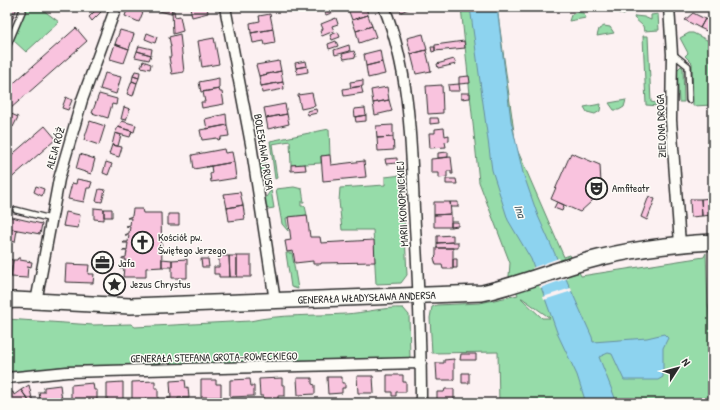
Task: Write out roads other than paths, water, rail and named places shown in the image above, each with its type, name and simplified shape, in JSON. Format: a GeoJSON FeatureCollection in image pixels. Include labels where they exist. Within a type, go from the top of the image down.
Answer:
{"type":"FeatureCollection","features":[{"type":"Feature","properties":{"kind":"street","name":"ALEJA RÓŻ"},"geometry":{"type":"LineString","coordinates":[[36,302],[59,179],[82,100],[116,7]]}},
{"type":"Feature","properties":{"kind":"street","name":"BOLESŁAWA PRUSA"},"geometry":{"type":"LineString","coordinates":[[225,7],[251,144],[275,301]]}},
{"type":"Feature","properties":{"kind":"street","name":"MARII KONOPNICKIEJ"},"geometry":{"type":"LineString","coordinates":[[384,7],[402,65],[409,111],[419,296],[421,403]]}},
{"type":"Feature","properties":{"kind":"street","name":"ZIELONA DROGA"},"geometry":{"type":"LineString","coordinates":[[669,7],[672,54],[671,120],[680,244]]}},
{"type":"Feature","properties":{"kind":"street","name":"GENERAŁA WŁADYSŁAWA ANDERSA"},"geometry":{"type":"LineString","coordinates":[[10,300],[130,306],[482,293],[522,283],[573,265],[608,256],[680,244],[713,242]]}},
{"type":"Feature","properties":{"kind":"street","name":"GENERAŁA STEFANA GROTA-ROWECKIEGO"},"geometry":{"type":"LineString","coordinates":[[7,378],[68,372],[421,363]]}},
{"type":"Feature","properties":{"kind":"lane"},"geometry":{"type":"LineString","coordinates":[[7,47],[24,7]]}},
{"type":"Feature","properties":{"kind":"lane"},"geometry":{"type":"LineString","coordinates":[[672,54],[688,66],[689,100]]}},
{"type":"Feature","properties":{"kind":"lane"},"geometry":{"type":"LineString","coordinates":[[16,210],[51,218]]}},
{"type":"Feature","properties":{"kind":"water","name":"Ina"},"geometry":{"type":"Polygon","coordinates":[[[470,7],[497,7],[511,121],[523,173],[538,216],[593,342],[647,338],[664,334],[668,338],[663,348],[663,377],[658,380],[624,380],[612,354],[608,353],[599,357],[617,403],[586,403],[577,375],[558,335],[531,259],[508,220],[492,170],[470,7]]]}},
{"type":"Feature","properties":{"kind":"place","name":"Amfiteatr"},"geometry":{"type":"Point","coordinates":[596,188]}},
{"type":"Feature","properties":{"kind":"place","name":"Kościół pw. Świętego Jerzego"},"geometry":{"type":"Point","coordinates":[142,243]}},
{"type":"Feature","properties":{"kind":"place","name":"Jafa"},"geometry":{"type":"Point","coordinates":[103,263]}},
{"type":"Feature","properties":{"kind":"place","name":"Jezus Chrystus"},"geometry":{"type":"Point","coordinates":[114,284]}}]}
